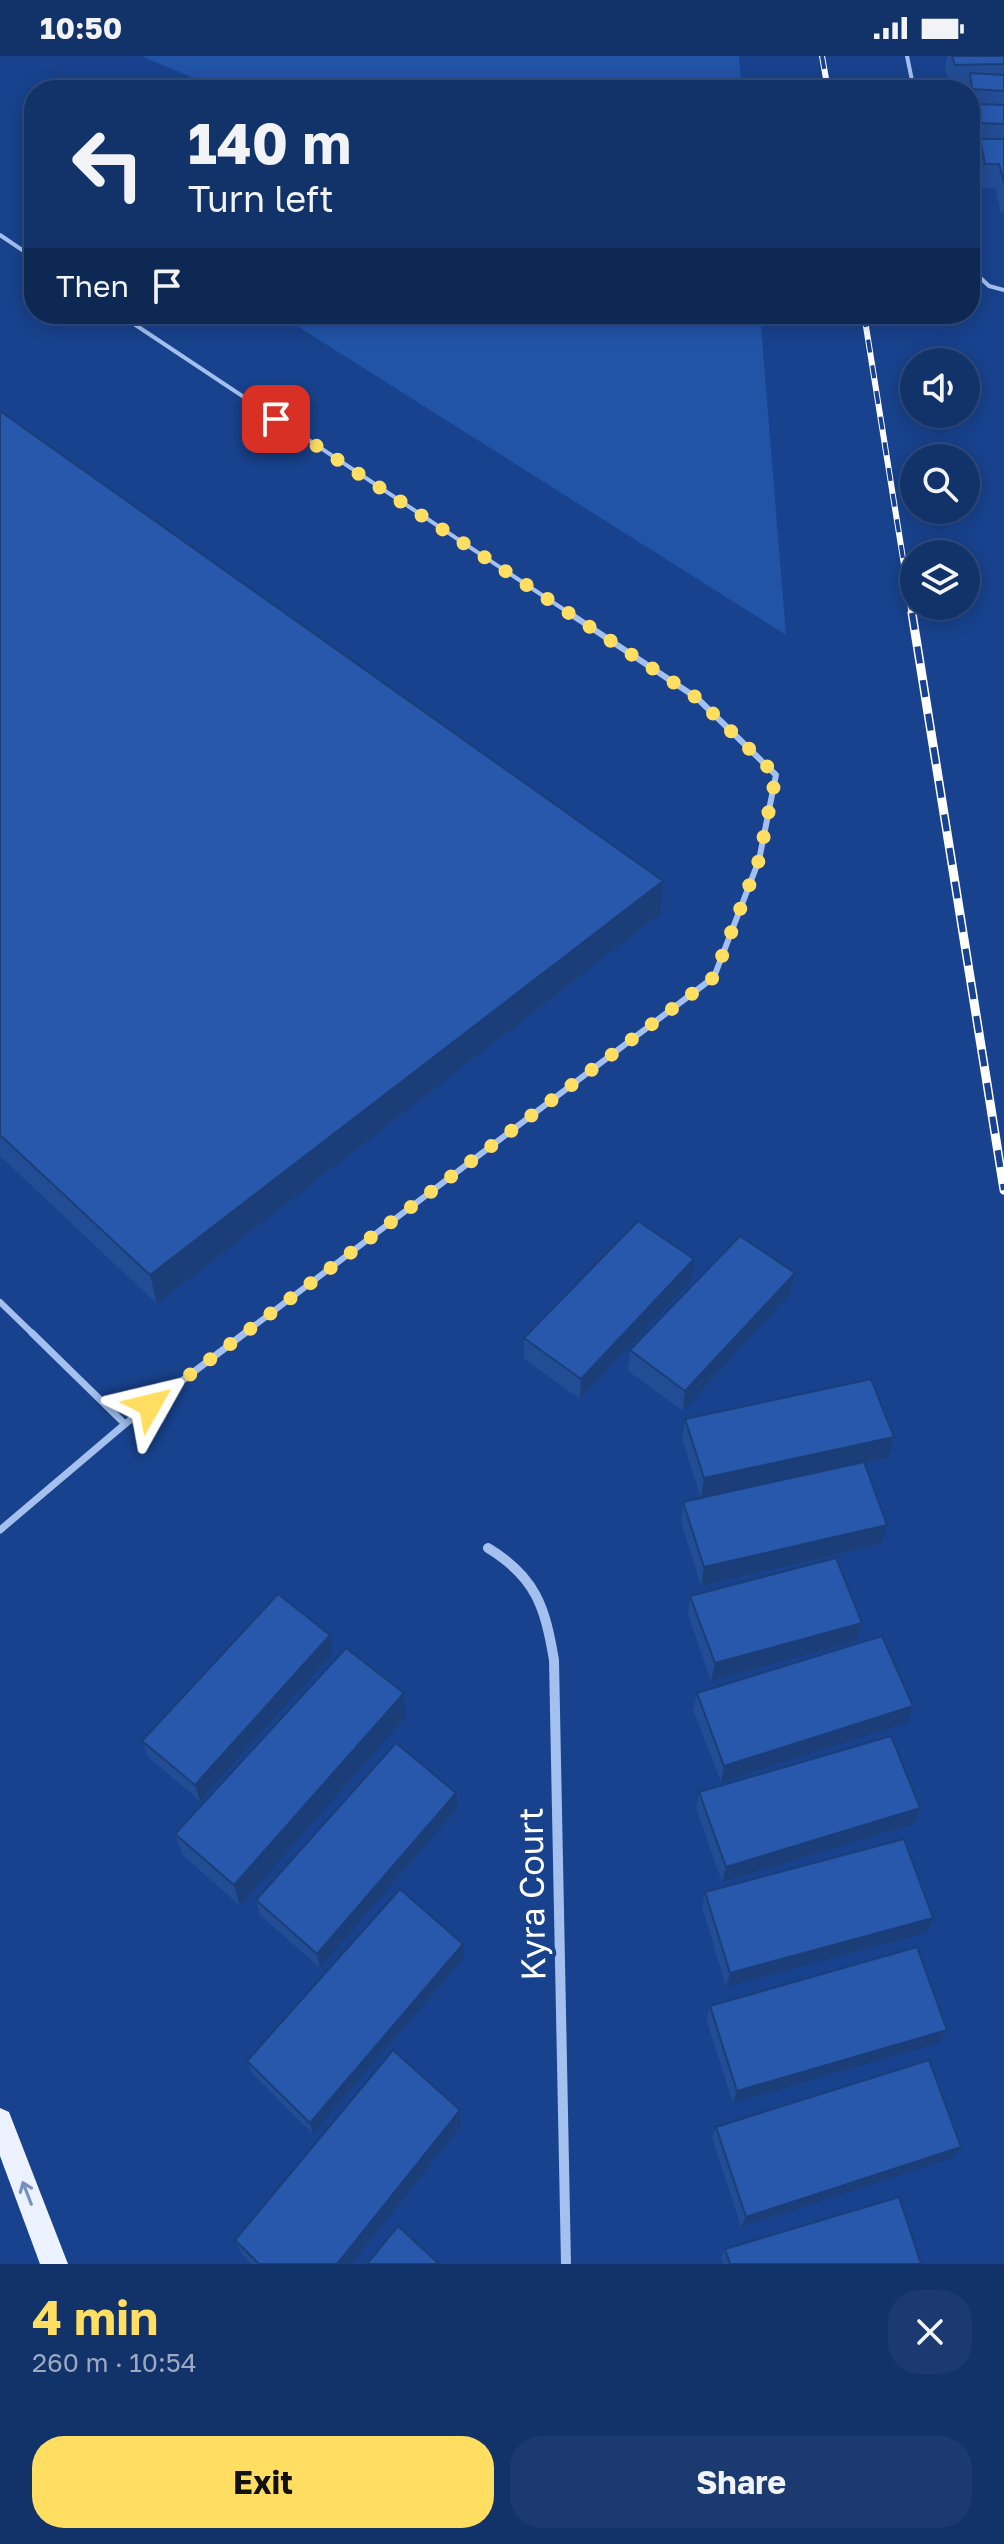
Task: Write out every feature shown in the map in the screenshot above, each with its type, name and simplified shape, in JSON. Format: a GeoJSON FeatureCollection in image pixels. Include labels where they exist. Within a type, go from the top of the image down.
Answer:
{"type":"FeatureCollection","features":[{"type":"Feature","properties":{"kind":"main road"},"geometry":{"type":"LineString","coordinates":[[0,2121],[54,2264]]}},
{"type":"Feature","properties":{"kind":"street","name":"Kyra Court"},"geometry":{"type":"LineString","coordinates":[[488,1548],[514,1563],[533,1587],[547,1617],[554,1660],[566,2264]]}},
{"type":"Feature","properties":{"kind":"lane"},"geometry":{"type":"LineString","coordinates":[[907,56],[912,80]]}},
{"type":"Feature","properties":{"kind":"lane"},"geometry":{"type":"LineString","coordinates":[[0,235],[24,251]]}},
{"type":"Feature","properties":{"kind":"lane"},"geometry":{"type":"LineString","coordinates":[[980,277],[989,286],[1004,290]]}},
{"type":"Feature","properties":{"kind":"lane"},"geometry":{"type":"LineString","coordinates":[[0,1530],[125,1424],[714,977],[759,860],[776,775],[697,698],[134,324]]}},
{"type":"Feature","properties":{"kind":"lane"},"geometry":{"type":"LineString","coordinates":[[0,1302],[125,1424]]}},
{"type":"Feature","properties":{"kind":"shaded area"},"geometry":{"type":"Polygon","coordinates":[[[141,56],[739,56],[741,80],[198,80],[141,56]]]}},
{"type":"Feature","properties":{"kind":"shaded area"},"geometry":{"type":"Polygon","coordinates":[[[294,324],[761,324],[786,635],[294,324]]]}},
{"type":"Feature","properties":{"kind":"building"},"geometry":{"type":"Polygon","coordinates":[[[952,56],[1004,56],[1004,64],[955,65],[952,56]]]}},
{"type":"Feature","properties":{"kind":"building"},"geometry":{"type":"Polygon","coordinates":[[[970,73],[1004,75],[1004,91],[980,90],[980,80],[971,80],[970,73]]]}},
{"type":"Feature","properties":{"kind":"building"},"geometry":{"type":"Polygon","coordinates":[[[980,104],[1004,105],[1004,124],[980,123],[980,104]]]}},
{"type":"Feature","properties":{"kind":"building"},"geometry":{"type":"Polygon","coordinates":[[[980,139],[1004,139],[1004,183],[999,164],[985,164],[980,139]]]}},
{"type":"Feature","properties":{"kind":"building"},"geometry":{"type":"Polygon","coordinates":[[[0,411],[663,881],[150,1275],[0,1135],[0,411]]]}},
{"type":"Feature","properties":{"kind":"building"},"geometry":{"type":"Polygon","coordinates":[[[638,1221],[694,1259],[581,1379],[524,1338],[638,1221]]]}},
{"type":"Feature","properties":{"kind":"building"},"geometry":{"type":"Polygon","coordinates":[[[740,1236],[795,1273],[685,1391],[630,1350],[740,1236]]]}},
{"type":"Feature","properties":{"kind":"building"},"geometry":{"type":"Polygon","coordinates":[[[871,1379],[894,1437],[704,1478],[685,1419],[871,1379]]]}},
{"type":"Feature","properties":{"kind":"building"},"geometry":{"type":"Polygon","coordinates":[[[864,1462],[887,1525],[704,1567],[683,1502],[864,1462]]]}},
{"type":"Feature","properties":{"kind":"building"},"geometry":{"type":"Polygon","coordinates":[[[836,1558],[862,1623],[715,1663],[690,1596],[836,1558]]]}},
{"type":"Feature","properties":{"kind":"building"},"geometry":{"type":"Polygon","coordinates":[[[278,1594],[330,1635],[195,1785],[142,1741],[278,1594]]]}},
{"type":"Feature","properties":{"kind":"building"},"geometry":{"type":"Polygon","coordinates":[[[882,1636],[913,1706],[724,1766],[697,1693],[882,1636]]]}},
{"type":"Feature","properties":{"kind":"building"},"geometry":{"type":"Polygon","coordinates":[[[346,1648],[404,1693],[234,1885],[175,1834],[346,1648]]]}},
{"type":"Feature","properties":{"kind":"building"},"geometry":{"type":"Polygon","coordinates":[[[891,1736],[920,1808],[726,1867],[699,1792],[891,1736]]]}},
{"type":"Feature","properties":{"kind":"building"},"geometry":{"type":"Polygon","coordinates":[[[396,1743],[456,1793],[317,1954],[256,1900],[396,1743]]]}},
{"type":"Feature","properties":{"kind":"building"},"geometry":{"type":"Polygon","coordinates":[[[904,1839],[933,1918],[730,1973],[705,1892],[904,1839]]]}},
{"type":"Feature","properties":{"kind":"building"},"geometry":{"type":"Polygon","coordinates":[[[400,1889],[463,1944],[310,2123],[247,2061],[400,1889]]]}},
{"type":"Feature","properties":{"kind":"building"},"geometry":{"type":"Polygon","coordinates":[[[917,1947],[947,2030],[737,2091],[710,2006],[917,1947]]]}},
{"type":"Feature","properties":{"kind":"building"},"geometry":{"type":"Polygon","coordinates":[[[393,2050],[460,2110],[337,2264],[259,2264],[235,2240],[393,2050]]]}},
{"type":"Feature","properties":{"kind":"building"},"geometry":{"type":"Polygon","coordinates":[[[929,2060],[961,2147],[746,2217],[716,2127],[929,2060]]]}},
{"type":"Feature","properties":{"kind":"building"},"geometry":{"type":"Polygon","coordinates":[[[899,2197],[921,2264],[730,2264],[725,2249],[899,2197]]]}},
{"type":"Feature","properties":{"kind":"building"},"geometry":{"type":"Polygon","coordinates":[[[398,2226],[439,2264],[367,2264],[398,2226]]]}},
{"type":"Feature","properties":{"kind":"railway"},"geometry":{"type":"LineString","coordinates":[[822,56],[826,80]]}},
{"type":"Feature","properties":{"kind":"railway"},"geometry":{"type":"LineString","coordinates":[[866,324],[900,540]]}},
{"type":"Feature","properties":{"kind":"railway"},"geometry":{"type":"LineString","coordinates":[[913,620],[1004,1190]]}},
{"type":"Feature","properties":{"kind":"route"},"geometry":{"type":"LineString","coordinates":[[150,1405],[714,977],[759,860],[776,775],[697,698],[276,419]]}}]}
